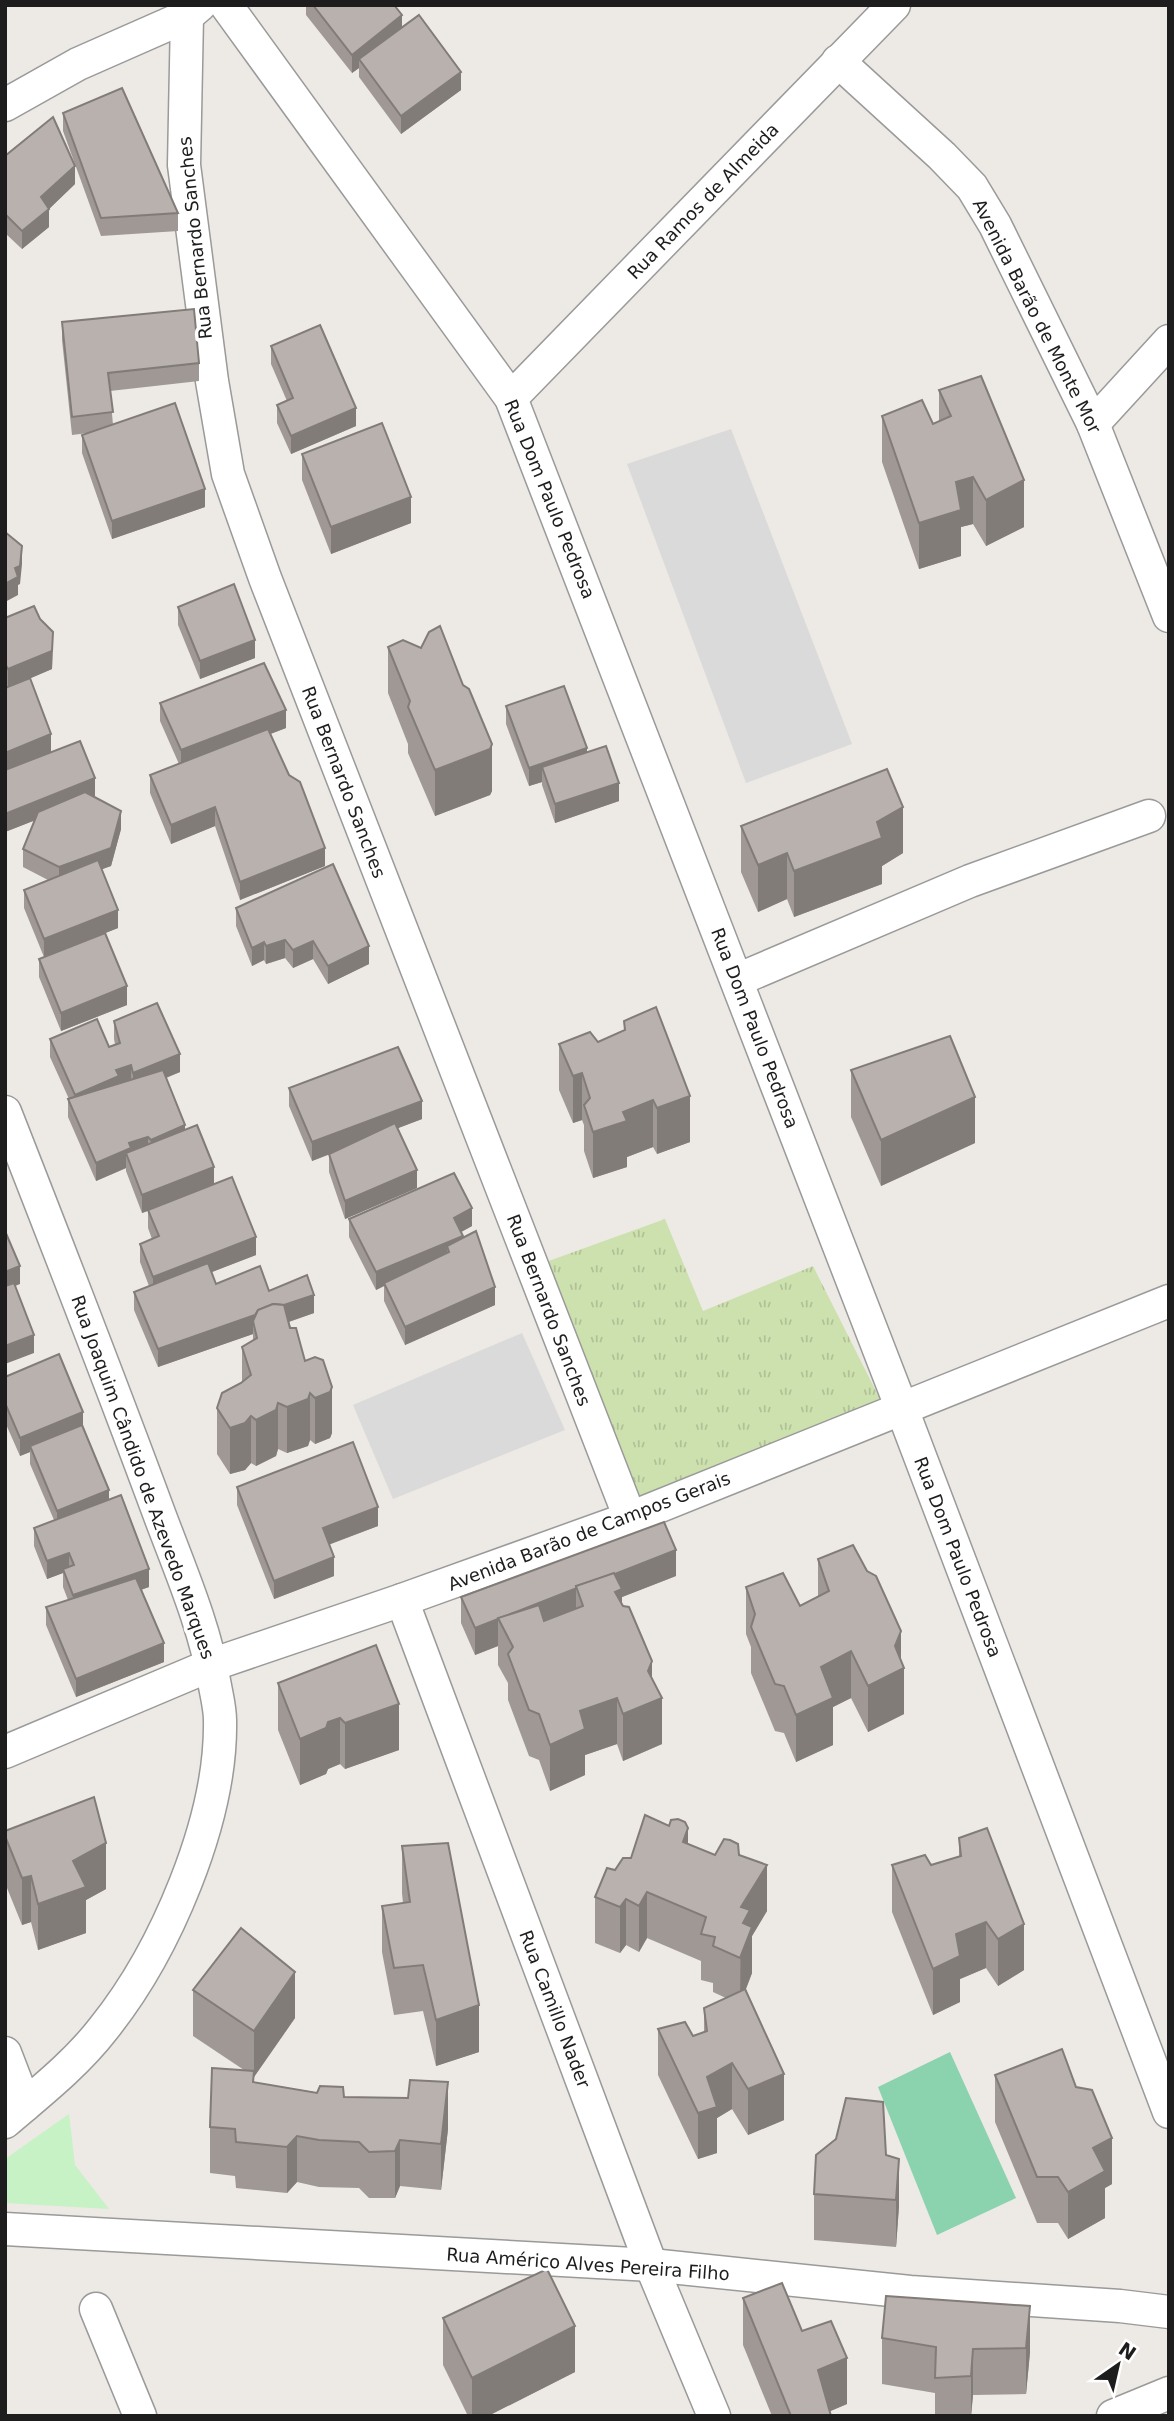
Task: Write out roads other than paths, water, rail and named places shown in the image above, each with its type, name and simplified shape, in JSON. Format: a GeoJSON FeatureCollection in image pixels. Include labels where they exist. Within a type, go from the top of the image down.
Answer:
{"type":"FeatureCollection","features":[{"type":"Feature","properties":{"kind":"street","name":"Rua Dom Paulo Pedrosa"},"geometry":{"type":"LineString","coordinates":[[226,5],[512,398],[902,1409],[1169,2112]]}},
{"type":"Feature","properties":{"kind":"street","name":"Rua Ramos de Almeida"},"geometry":{"type":"LineString","coordinates":[[512,398],[894,5]]}},
{"type":"Feature","properties":{"kind":"street"},"geometry":{"type":"LineString","coordinates":[[5,105],[78,64],[193,11]]}},
{"type":"Feature","properties":{"kind":"street","name":"Rua Bernardo Sanches"},"geometry":{"type":"LineString","coordinates":[[193,11],[184,165],[212,381],[228,474],[270,590],[630,1518]]}},
{"type":"Feature","properties":{"kind":"street","name":"Avenida Barão de Monte Mor"},"geometry":{"type":"LineString","coordinates":[[838,61],[972,187],[995,225],[1093,424],[1169,616]]}},
{"type":"Feature","properties":{"kind":"street"},"geometry":{"type":"LineString","coordinates":[[1093,424],[1169,341]]}},
{"type":"Feature","properties":{"kind":"street"},"geometry":{"type":"LineString","coordinates":[[737,980],[970,881],[1149,816]]}},
{"type":"Feature","properties":{"kind":"street","name":"Rua Joaquim Cândido de Azevedo Marques"},"geometry":{"type":"LineString","coordinates":[[5,1112],[197,1614],[211,1665],[220,1718],[216,1770],[201,1840],[166,1931],[136,1985],[101,2032],[50,2083],[15,2113]]}},
{"type":"Feature","properties":{"kind":"street","name":"Avenida Barão de Campos Gerais"},"geometry":{"type":"LineString","coordinates":[[5,1752],[211,1665],[630,1518],[1169,1301]]}},
{"type":"Feature","properties":{"kind":"street","name":"Rua Camillo Nader"},"geometry":{"type":"LineString","coordinates":[[402,1600],[652,2265],[714,2416]]}},
{"type":"Feature","properties":{"kind":"street"},"geometry":{"type":"LineString","coordinates":[[5,2053],[15,2113]]}},
{"type":"Feature","properties":{"kind":"street","name":"Rua Américo Alves Pereira Filho"},"geometry":{"type":"LineString","coordinates":[[5,2229],[652,2265],[910,2292],[1120,2306],[1169,2312]]}},
{"type":"Feature","properties":{"kind":"street"},"geometry":{"type":"LineString","coordinates":[[96,2309],[139,2416]]}},
{"type":"Feature","properties":{"kind":"street"},"geometry":{"type":"LineString","coordinates":[[1113,2416],[1169,2393]]}}]}
